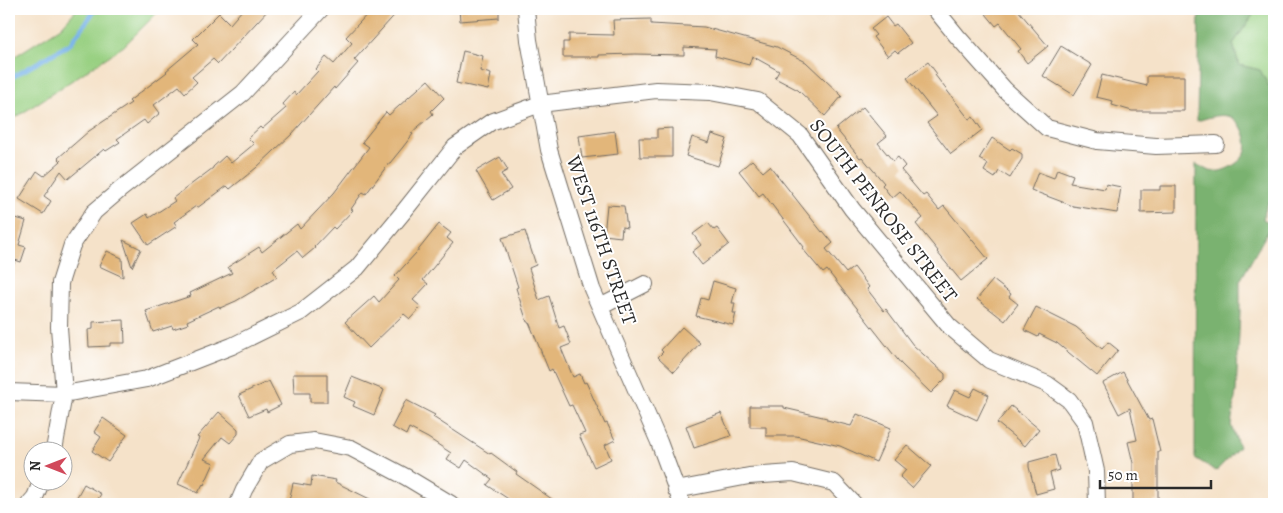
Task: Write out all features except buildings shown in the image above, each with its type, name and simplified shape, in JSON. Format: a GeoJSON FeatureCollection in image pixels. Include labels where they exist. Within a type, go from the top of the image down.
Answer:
{"type":"FeatureCollection","features":[{"type":"Feature","properties":{"kind":"street"},"geometry":{"type":"LineString","coordinates":[[56,440],[64,394],[59,327],[60,283],[72,245],[94,212],[243,93],[321,9]]}},
{"type":"Feature","properties":{"kind":"street","name":"WEST 116TH STREET"},"geometry":{"type":"LineString","coordinates":[[526,9],[529,40],[549,150],[592,289],[659,442],[679,497]]}},
{"type":"Feature","properties":{"kind":"street"},"geometry":{"type":"LineString","coordinates":[[935,9],[1005,90],[1047,128],[1097,141],[1156,146],[1216,144]]}},
{"type":"Feature","properties":{"kind":"street","name":"SOUTH PENROSE STREET"},"geometry":{"type":"LineString","coordinates":[[9,392],[64,394],[147,379],[232,346],[301,312],[357,268],[455,147],[491,122],[540,104],[656,90],[710,92],[758,101],[800,135],[852,209],[948,326],[989,360],[1047,384],[1069,400],[1085,422],[1096,471],[1097,504]]}},
{"type":"Feature","properties":{"kind":"street"},"geometry":{"type":"LineString","coordinates":[[600,307],[645,284]]}},
{"type":"Feature","properties":{"kind":"street"},"geometry":{"type":"LineString","coordinates":[[238,504],[261,461],[290,444],[314,441],[351,448],[406,477],[451,504]]}},
{"type":"Feature","properties":{"kind":"street"},"geometry":{"type":"LineString","coordinates":[[679,497],[749,476],[793,473],[834,483],[854,504]]}},
{"type":"Feature","properties":{"kind":"street"},"geometry":{"type":"LineString","coordinates":[[30,504],[38,490]]}},
{"type":"Feature","properties":{"kind":"green space"},"geometry":{"type":"Polygon","coordinates":[[[77,9],[161,9],[124,46],[9,122],[9,60],[61,27],[77,9]]]}},
{"type":"Feature","properties":{"kind":"green space"},"geometry":{"type":"Polygon","coordinates":[[[1199,9],[1257,9],[1233,44],[1239,65],[1260,70],[1274,96],[1274,192],[1263,219],[1272,224],[1240,281],[1236,392],[1231,425],[1239,447],[1216,471],[1195,458],[1196,164],[1210,171],[1226,169],[1240,160],[1247,146],[1243,130],[1233,118],[1220,116],[1197,121],[1199,9]]]}},
{"type":"Feature","properties":{"kind":"green space"},"geometry":{"type":"Polygon","coordinates":[[[1257,9],[1274,9],[1274,96],[1260,70],[1239,65],[1233,44],[1257,9]]]}},
{"type":"Feature","properties":{"kind":"waterway"},"geometry":{"type":"LineString","coordinates":[[9,79],[70,44],[96,9]]}}]}
